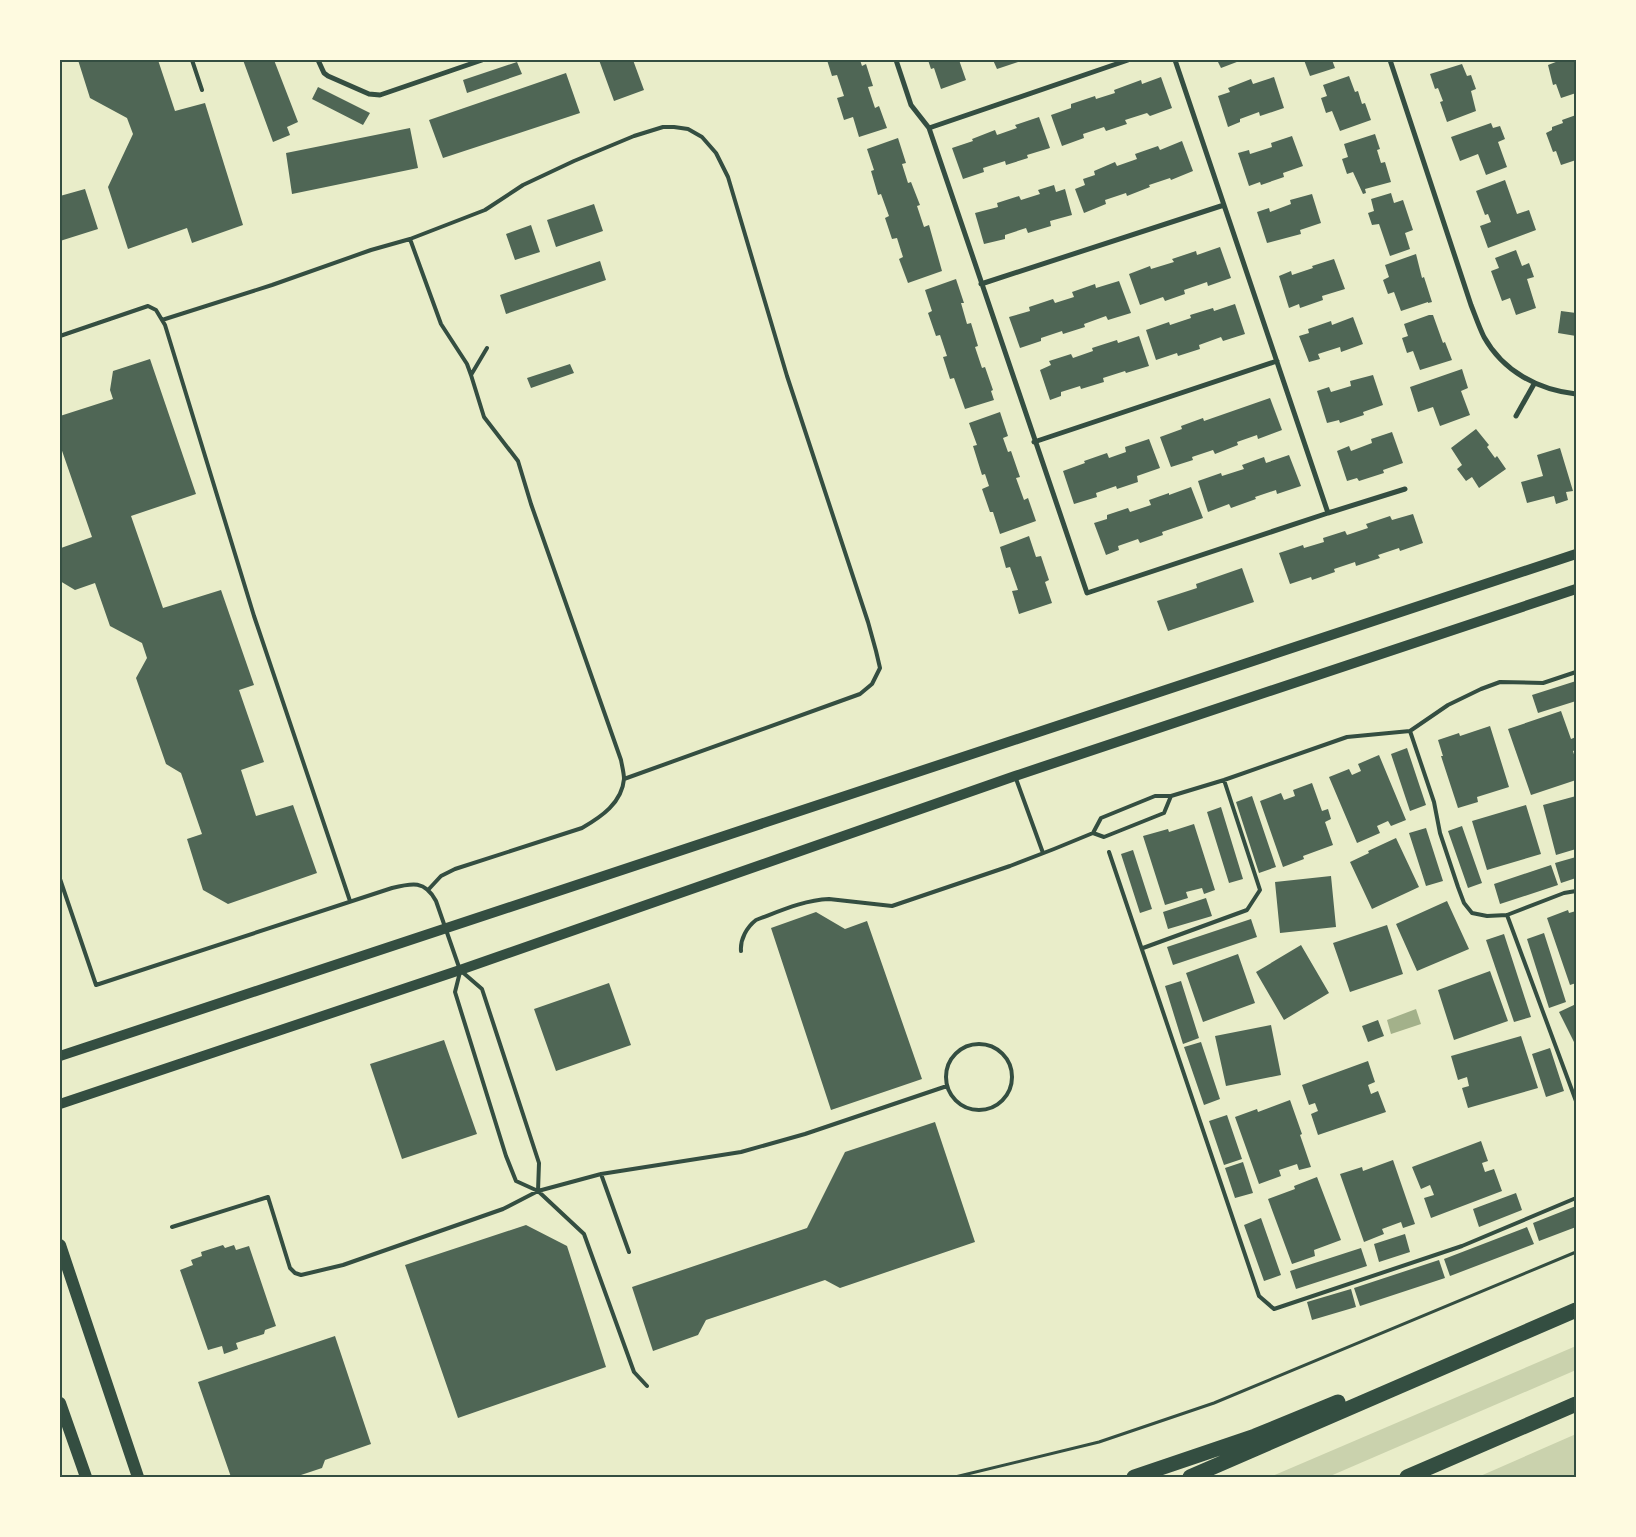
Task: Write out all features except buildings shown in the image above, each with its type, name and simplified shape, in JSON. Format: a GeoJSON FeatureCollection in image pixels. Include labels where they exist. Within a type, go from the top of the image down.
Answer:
{"type":"FeatureCollection","features":[{"type":"Feature","properties":{"kind":"highway"},"geometry":{"type":"LineString","coordinates":[[1190,1477],[1576,1310]]}},
{"type":"Feature","properties":{"kind":"highway"},"geometry":{"type":"LineString","coordinates":[[1134,1477],[1255,1436],[1341,1401],[1369,1399]]}},
{"type":"Feature","properties":{"kind":"highway"},"geometry":{"type":"LineString","coordinates":[[1407,1477],[1576,1404]]}},
{"type":"Feature","properties":{"kind":"highway"},"geometry":{"type":"LineString","coordinates":[[1436,1477],[1472,1449]]}},
{"type":"Feature","properties":{"kind":"main road"},"geometry":{"type":"LineString","coordinates":[[60,1056],[1576,554]]}},
{"type":"Feature","properties":{"kind":"main road"},"geometry":{"type":"LineString","coordinates":[[60,1104],[460,970],[1015,776],[1576,589]]}},
{"type":"Feature","properties":{"kind":"main road"},"geometry":{"type":"LineString","coordinates":[[60,1245],[138,1477]]}},
{"type":"Feature","properties":{"kind":"main road"},"geometry":{"type":"LineString","coordinates":[[60,1402],[86,1477]]}},
{"type":"Feature","properties":{"kind":"street"},"geometry":{"type":"LineString","coordinates":[[318,60],[324,73],[328,76],[374,95],[380,95],[482,60]]}},
{"type":"Feature","properties":{"kind":"street"},"geometry":{"type":"LineString","coordinates":[[896,60],[911,105],[928,128],[1087,593],[1406,489]]}},
{"type":"Feature","properties":{"kind":"street"},"geometry":{"type":"LineString","coordinates":[[928,128],[1128,60]]}},
{"type":"Feature","properties":{"kind":"street"},"geometry":{"type":"LineString","coordinates":[[1175,60],[1328,513]]}},
{"type":"Feature","properties":{"kind":"street"},"geometry":{"type":"LineString","coordinates":[[1390,60],[1470,304],[1484,336],[1496,355],[1514,371],[1534,384],[1560,392],[1576,394]]}},
{"type":"Feature","properties":{"kind":"street"},"geometry":{"type":"LineString","coordinates":[[981,284],[1224,205]]}},
{"type":"Feature","properties":{"kind":"street"},"geometry":{"type":"LineString","coordinates":[[1034,442],[1277,361]]}},
{"type":"Feature","properties":{"kind":"street"},"geometry":{"type":"LineString","coordinates":[[1516,416],[1534,384]]}},
{"type":"Feature","properties":{"kind":"lane"},"geometry":{"type":"LineString","coordinates":[[192,60],[202,90]]}},
{"type":"Feature","properties":{"kind":"lane"},"geometry":{"type":"LineString","coordinates":[[162,320],[281,282],[371,250],[410,239],[485,210],[523,186],[574,161],[634,136],[663,127],[674,127],[688,129],[702,137],[716,153],[728,177],[787,376],[868,622],[880,668],[872,684],[860,694],[624,779]]}},
{"type":"Feature","properties":{"kind":"lane"},"geometry":{"type":"LineString","coordinates":[[410,239],[441,324],[467,364],[484,416],[518,461],[534,514],[621,760],[624,779],[620,793],[613,806],[593,822],[582,828],[455,869],[441,876],[428,890]]}},
{"type":"Feature","properties":{"kind":"lane"},"geometry":{"type":"LineString","coordinates":[[60,336],[148,306],[156,310],[165,325],[254,616],[350,901]]}},
{"type":"Feature","properties":{"kind":"lane"},"geometry":{"type":"LineString","coordinates":[[471,375],[487,348]]}},
{"type":"Feature","properties":{"kind":"lane"},"geometry":{"type":"LineString","coordinates":[[742,951],[741,946],[745,934],[752,923],[796,905],[810,901],[830,899],[892,906],[1010,866],[1093,833],[1101,818],[1154,796],[1171,796],[1224,780],[1347,737],[1410,731],[1448,705],[1481,688],[1500,682],[1543,684],[1576,672]]}},
{"type":"Feature","properties":{"kind":"lane"},"geometry":{"type":"LineString","coordinates":[[1410,731],[1434,802],[1440,833],[1464,903],[1472,913],[1487,916],[1506,915],[1564,893],[1576,891]]}},
{"type":"Feature","properties":{"kind":"lane"},"geometry":{"type":"LineString","coordinates":[[1015,776],[1043,853]]}},
{"type":"Feature","properties":{"kind":"lane"},"geometry":{"type":"LineString","coordinates":[[1143,948],[1247,910],[1260,890],[1224,780]]}},
{"type":"Feature","properties":{"kind":"lane"},"geometry":{"type":"LineString","coordinates":[[1093,833],[1104,837],[1164,813],[1171,796]]}},
{"type":"Feature","properties":{"kind":"lane"},"geometry":{"type":"LineString","coordinates":[[1110,852],[1259,1296],[1274,1309],[1462,1246],[1576,1198]]}},
{"type":"Feature","properties":{"kind":"lane"},"geometry":{"type":"LineString","coordinates":[[60,879],[96,985],[392,888],[417,884],[428,890],[436,901],[460,970],[482,990],[540,1163],[538,1192]]}},
{"type":"Feature","properties":{"kind":"lane"},"geometry":{"type":"LineString","coordinates":[[1506,915],[1576,1101]]}},
{"type":"Feature","properties":{"kind":"lane"},"geometry":{"type":"LineString","coordinates":[[460,970],[455,992],[506,1156],[516,1181],[538,1192],[584,1234],[634,1372],[646,1386]]}},
{"type":"Feature","properties":{"kind":"lane"},"geometry":{"type":"LineString","coordinates":[[976,1044],[987,1045],[997,1049],[1006,1058],[1011,1068],[1010,1088],[1005,1097],[998,1104],[988,1109],[978,1110],[963,1106],[951,1096],[947,1086],[948,1064],[955,1054],[976,1044]]}},
{"type":"Feature","properties":{"kind":"lane"},"geometry":{"type":"LineString","coordinates":[[172,1228],[268,1197],[290,1268],[295,1273],[301,1275],[343,1265],[503,1209],[538,1192],[601,1174],[741,1152],[805,1134],[947,1086]]}},
{"type":"Feature","properties":{"kind":"lane"},"geometry":{"type":"LineString","coordinates":[[601,1174],[629,1252]]}},
{"type":"Feature","properties":{"kind":"path"},"geometry":{"type":"LineString","coordinates":[[955,1477],[1099,1442],[1214,1403],[1576,1252]]}},
{"type":"Feature","properties":{"kind":"shaded area"},"geometry":{"type":"Polygon","coordinates":[[[1416,1009],[1421,1024],[1391,1034],[1387,1020],[1416,1009]]]}},
{"type":"Feature","properties":{"kind":"shaded area"},"geometry":{"type":"Polygon","coordinates":[[[1576,1346],[1576,1370],[1328,1477],[1270,1477],[1576,1346]]]}},
{"type":"Feature","properties":{"kind":"shaded area"},"geometry":{"type":"Polygon","coordinates":[[[1576,1434],[1576,1477],[1478,1477],[1576,1434]]]}}]}
